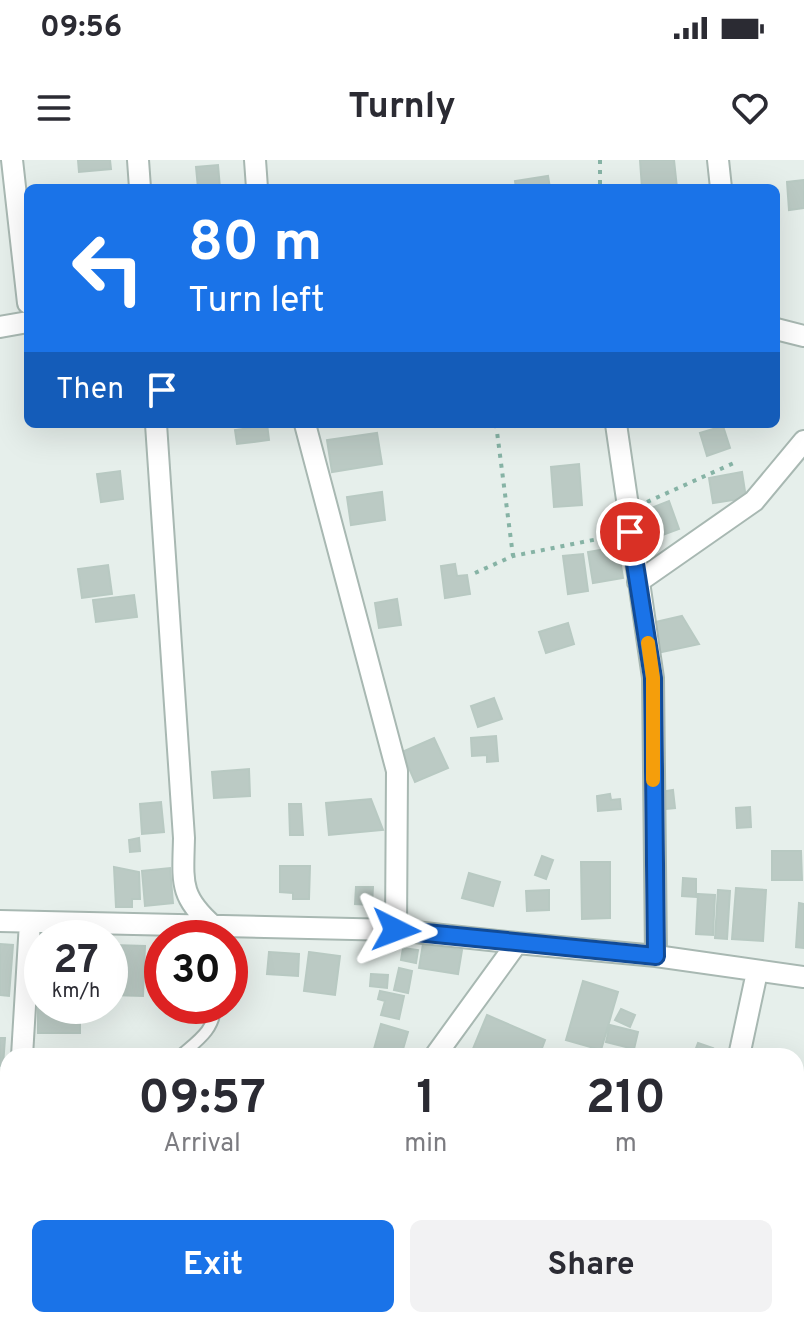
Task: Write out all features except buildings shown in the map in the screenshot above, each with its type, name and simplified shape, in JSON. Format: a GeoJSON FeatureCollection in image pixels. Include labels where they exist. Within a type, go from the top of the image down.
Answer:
{"type":"FeatureCollection","features":[{"type":"Feature","properties":{"kind":"street"},"geometry":{"type":"LineString","coordinates":[[12,160],[24,267]]}},
{"type":"Feature","properties":{"kind":"street"},"geometry":{"type":"LineString","coordinates":[[138,160],[140,184]]}},
{"type":"Feature","properties":{"kind":"street"},"geometry":{"type":"LineString","coordinates":[[255,160],[257,184]]}},
{"type":"Feature","properties":{"kind":"street"},"geometry":{"type":"LineString","coordinates":[[718,160],[721,184]]}},
{"type":"Feature","properties":{"kind":"street"},"geometry":{"type":"LineString","coordinates":[[0,327],[24,323]]}},
{"type":"Feature","properties":{"kind":"street"},"geometry":{"type":"LineString","coordinates":[[780,330],[804,336]]}},
{"type":"Feature","properties":{"kind":"street"},"geometry":{"type":"LineString","coordinates":[[156,428],[184,838],[183,884],[191,907],[203,920]]}},
{"type":"Feature","properties":{"kind":"street"},"geometry":{"type":"LineString","coordinates":[[306,428],[397,771],[396,930]]}},
{"type":"Feature","properties":{"kind":"street"},"geometry":{"type":"LineString","coordinates":[[617,428],[653,678],[656,956]]}},
{"type":"Feature","properties":{"kind":"street"},"geometry":{"type":"LineString","coordinates":[[638,582],[754,501],[804,441]]}},
{"type":"Feature","properties":{"kind":"street"},"geometry":{"type":"LineString","coordinates":[[0,921],[24,922]]}},
{"type":"Feature","properties":{"kind":"street"},"geometry":{"type":"LineString","coordinates":[[248,932],[396,930],[656,956],[804,977]]}},
{"type":"Feature","properties":{"kind":"street"},"geometry":{"type":"LineString","coordinates":[[441,1048],[517,943]]}},
{"type":"Feature","properties":{"kind":"street"},"geometry":{"type":"LineString","coordinates":[[741,1048],[757,972]]}},
{"type":"Feature","properties":{"kind":"street"},"geometry":{"type":"LineString","coordinates":[[22,1048],[24,1022]]}},
{"type":"Feature","properties":{"kind":"lane"},"geometry":{"type":"LineString","coordinates":[[190,1048],[205,1035],[212,1024]]}},
{"type":"Feature","properties":{"kind":"path"},"geometry":{"type":"LineString","coordinates":[[600,160],[600,184]]}},
{"type":"Feature","properties":{"kind":"path"},"geometry":{"type":"LineString","coordinates":[[497,428],[513,556]]}},
{"type":"Feature","properties":{"kind":"path"},"geometry":{"type":"LineString","coordinates":[[475,573],[513,556],[629,522],[736,462]]}},
{"type":"Feature","properties":{"kind":"slow traffic"},"geometry":{"type":"LineString","coordinates":[[648,643],[653,678],[653,780]]}},
{"type":"Feature","properties":{"kind":"route"},"geometry":{"type":"LineString","coordinates":[[396,930],[445,932],[517,943],[656,956],[653,678],[630,532]]}}]}
